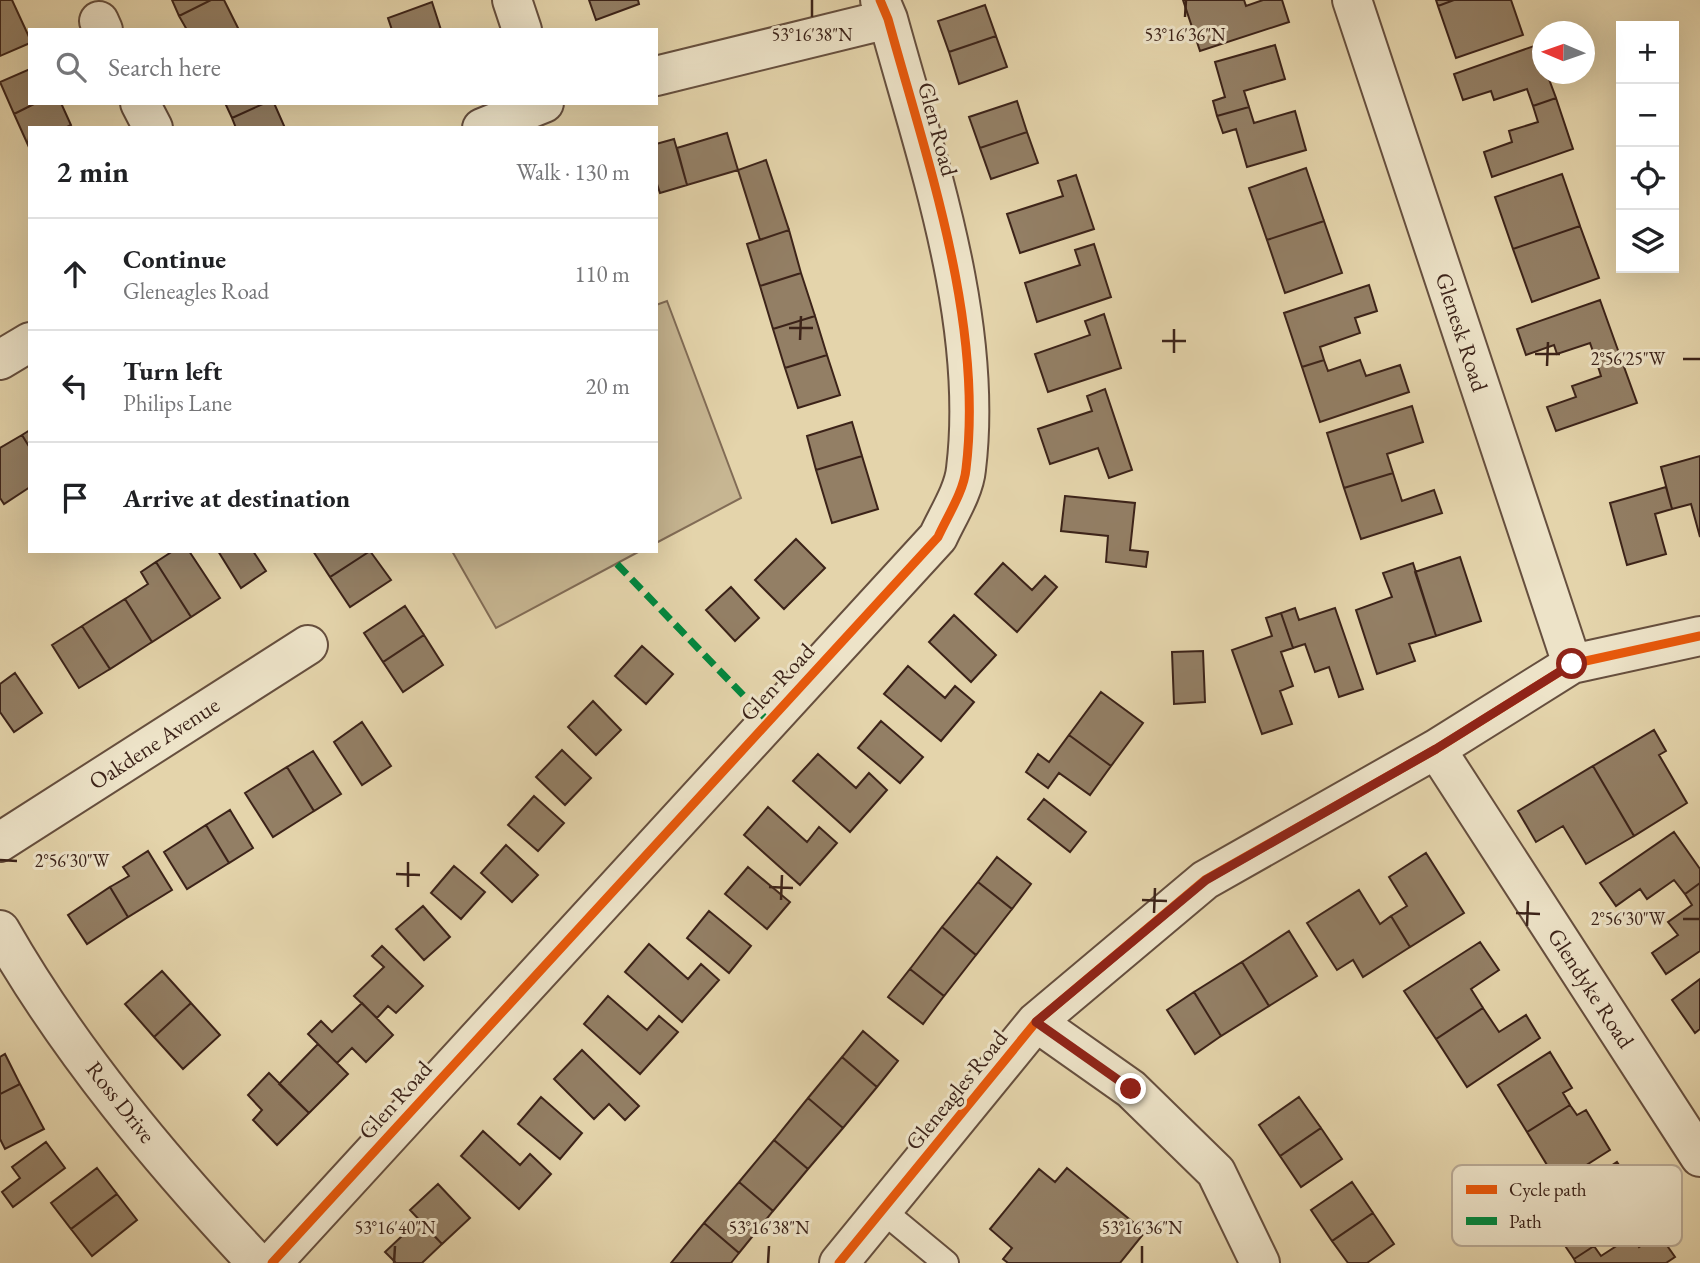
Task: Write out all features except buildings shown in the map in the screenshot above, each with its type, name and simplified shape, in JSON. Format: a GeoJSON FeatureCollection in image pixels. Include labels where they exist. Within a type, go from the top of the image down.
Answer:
{"type":"FeatureCollection","features":[{"type":"Feature","properties":{"kind":"street"},"geometry":{"type":"LineString","coordinates":[[512,0],[521,28]]}},
{"type":"Feature","properties":{"kind":"street","name":"Glenesk Road"},"geometry":{"type":"LineString","coordinates":[[1352,0],[1572,664]]}},
{"type":"Feature","properties":{"kind":"street"},"geometry":{"type":"LineString","coordinates":[[658,75],[884,10]]}},
{"type":"Feature","properties":{"kind":"street","name":"Glen Road"},"geometry":{"type":"LineString","coordinates":[[272,1263],[938,537],[966,471],[969,366],[951,260],[884,10]]}},
{"type":"Feature","properties":{"kind":"street"},"geometry":{"type":"LineString","coordinates":[[141,105],[152,126]]}},
{"type":"Feature","properties":{"kind":"street"},"geometry":{"type":"LineString","coordinates":[[487,126],[539,105]]}},
{"type":"Feature","properties":{"kind":"street"},"geometry":{"type":"LineString","coordinates":[[0,360],[28,343]]}},
{"type":"Feature","properties":{"kind":"street","name":"Gleneagles Road"},"geometry":{"type":"LineString","coordinates":[[839,1263],[1036,1022],[1206,880],[1436,749],[1572,664],[1700,636]]}},
{"type":"Feature","properties":{"kind":"street","name":"Oakdene Avenue"},"geometry":{"type":"LineString","coordinates":[[0,842],[307,645]]}},
{"type":"Feature","properties":{"kind":"street","name":"Glendyke Road"},"geometry":{"type":"LineString","coordinates":[[1436,749],[1700,1157]]}},
{"type":"Feature","properties":{"kind":"street","name":"Ross Drive"},"geometry":{"type":"LineString","coordinates":[[0,930],[29,982],[103,1082],[200,1202],[257,1263]]}},
{"type":"Feature","properties":{"kind":"street"},"geometry":{"type":"LineString","coordinates":[[1036,1022],[1131,1089],[1216,1172],[1260,1263]]}},
{"type":"Feature","properties":{"kind":"lane"},"geometry":{"type":"LineString","coordinates":[[883,1210],[946,1263]]}},
{"type":"Feature","properties":{"kind":"shaded area"},"geometry":{"type":"Polygon","coordinates":[[[667,301],[741,498],[658,542],[658,304],[667,301]]]}},
{"type":"Feature","properties":{"kind":"shaded area"},"geometry":{"type":"Polygon","coordinates":[[[453,553],[636,553],[496,628],[453,553]]]}},
{"type":"Feature","properties":{"kind":"marked path"},"geometry":{"type":"LineString","coordinates":[[617,564],[768,721]]}},
{"type":"Feature","properties":{"kind":"cycle path"},"geometry":{"type":"LineString","coordinates":[[272,1263],[938,537],[955,504],[966,469],[969,413],[967,356],[960,299],[935,185],[888,19],[880,0]]}},
{"type":"Feature","properties":{"kind":"cycle path"},"geometry":{"type":"LineString","coordinates":[[839,1263],[1036,1022],[1205,880],[1436,749],[1572,664],[1700,636]]}},
{"type":"Feature","properties":{"kind":"route"},"geometry":{"type":"LineString","coordinates":[[1131,1089],[1036,1022],[1206,880],[1436,749],[1572,664]]}}]}
